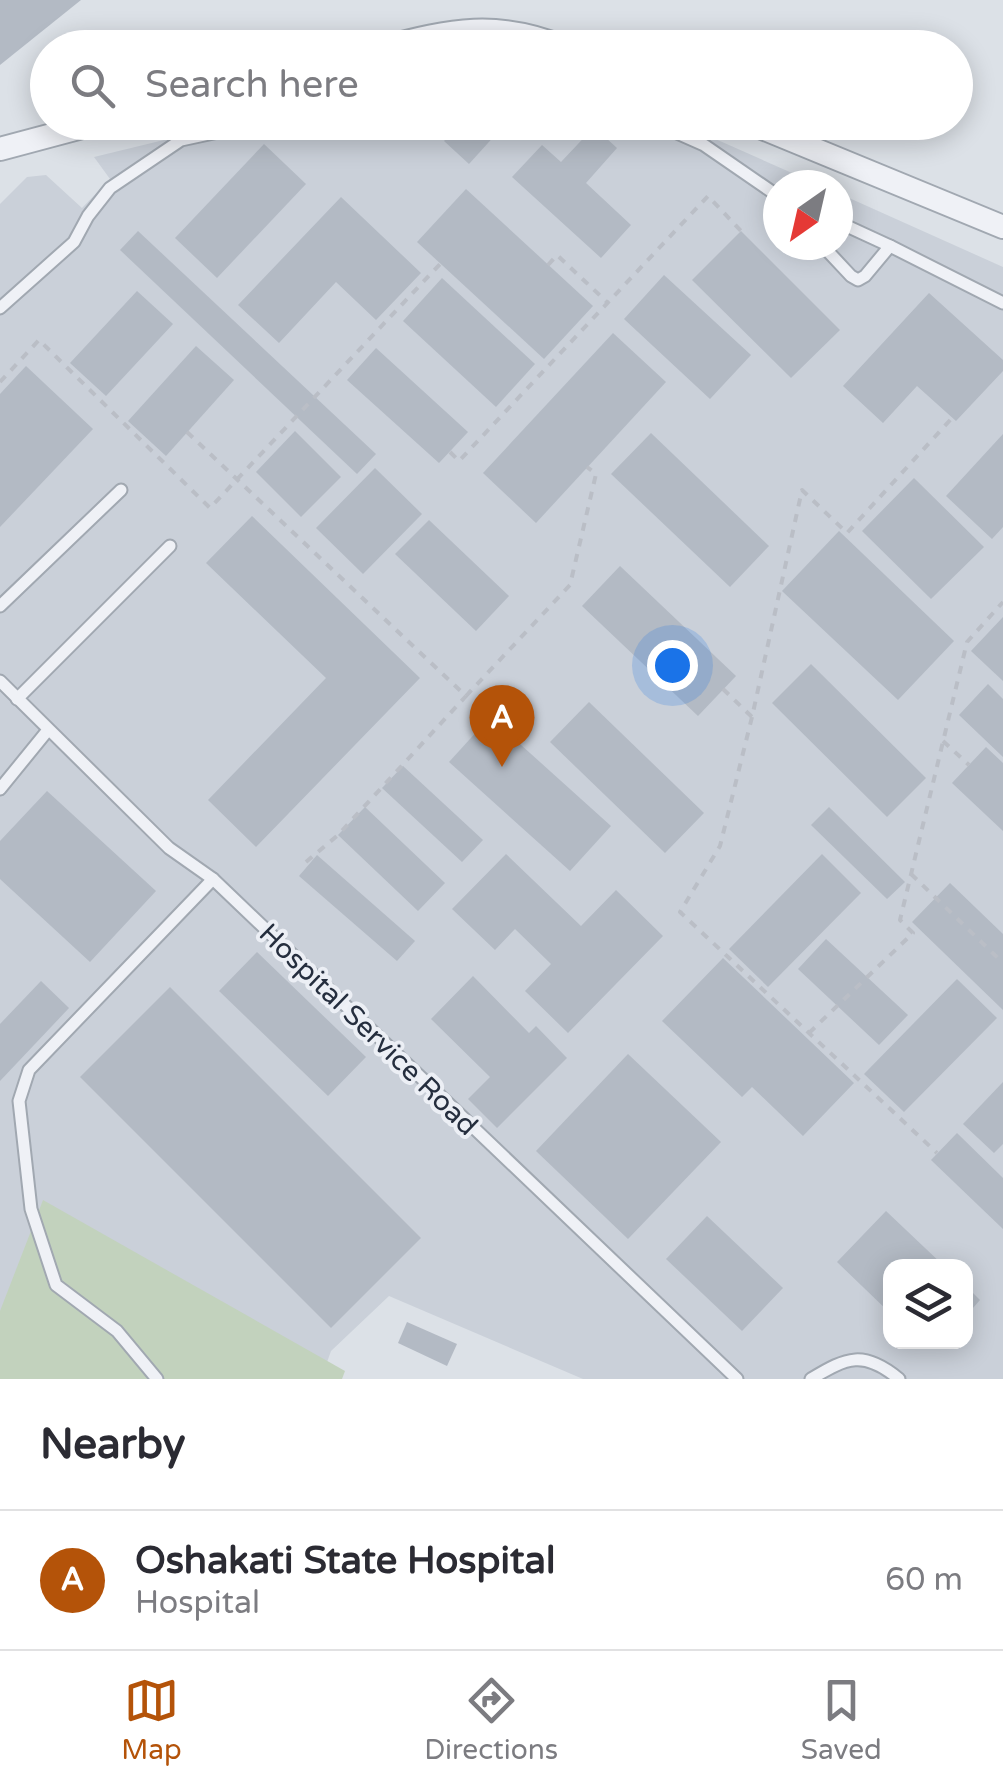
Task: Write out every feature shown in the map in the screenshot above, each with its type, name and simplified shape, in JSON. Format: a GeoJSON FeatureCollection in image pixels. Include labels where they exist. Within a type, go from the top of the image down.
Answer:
{"type":"FeatureCollection","features":[{"type":"Feature","properties":{"kind":"street"},"geometry":{"type":"LineString","coordinates":[[0,150],[36,140]]}},
{"type":"Feature","properties":{"kind":"street"},"geometry":{"type":"LineString","coordinates":[[791,140],[1003,228]]}},
{"type":"Feature","properties":{"kind":"lane"},"geometry":{"type":"LineString","coordinates":[[0,308],[74,242],[110,188],[181,140]]}},
{"type":"Feature","properties":{"kind":"lane"},"geometry":{"type":"LineString","coordinates":[[693,140],[763,186]]}},
{"type":"Feature","properties":{"kind":"lane"},"geometry":{"type":"LineString","coordinates":[[853,229],[1003,303]]}},
{"type":"Feature","properties":{"kind":"lane"},"geometry":{"type":"LineString","coordinates":[[836,260],[858,280],[890,246]]}},
{"type":"Feature","properties":{"kind":"lane"},"geometry":{"type":"LineString","coordinates":[[0,606],[120,490]]}},
{"type":"Feature","properties":{"kind":"lane"},"geometry":{"type":"LineString","coordinates":[[17,699],[170,546]]}},
{"type":"Feature","properties":{"kind":"lane","name":"Hospital Service Road"},"geometry":{"type":"LineString","coordinates":[[0,682],[169,848],[213,879],[737,1379]]}},
{"type":"Feature","properties":{"kind":"lane"},"geometry":{"type":"LineString","coordinates":[[0,789],[48,730]]}},
{"type":"Feature","properties":{"kind":"lane"},"geometry":{"type":"LineString","coordinates":[[157,1379],[117,1331],[56,1285],[30,1208],[19,1102],[29,1070],[213,879]]}},
{"type":"Feature","properties":{"kind":"lane"},"geometry":{"type":"LineString","coordinates":[[811,1379],[858,1357],[883,1366],[898,1379]]}},
{"type":"Feature","properties":{"kind":"path"},"geometry":{"type":"LineString","coordinates":[[450,452],[459,462],[708,196],[740,230]]}},
{"type":"Feature","properties":{"kind":"path"},"geometry":{"type":"LineString","coordinates":[[548,265],[556,255],[608,303]]}},
{"type":"Feature","properties":{"kind":"path"},"geometry":{"type":"LineString","coordinates":[[0,382],[38,340],[210,508],[442,264]]}},
{"type":"Feature","properties":{"kind":"path"},"geometry":{"type":"LineString","coordinates":[[937,1153],[680,912],[720,846],[802,490],[848,532],[952,418]]}},
{"type":"Feature","properties":{"kind":"path"},"geometry":{"type":"LineString","coordinates":[[187,432],[466,696]]}},
{"type":"Feature","properties":{"kind":"path"},"geometry":{"type":"LineString","coordinates":[[306,862],[338,835],[570,585],[596,474],[588,467]]}},
{"type":"Feature","properties":{"kind":"path"},"geometry":{"type":"LineString","coordinates":[[810,1033],[913,934],[900,920],[966,642],[1003,602]]}},
{"type":"Feature","properties":{"kind":"path"},"geometry":{"type":"LineString","coordinates":[[724,689],[752,717]]}},
{"type":"Feature","properties":{"kind":"path"},"geometry":{"type":"LineString","coordinates":[[943,740],[969,765]]}},
{"type":"Feature","properties":{"kind":"path"},"geometry":{"type":"LineString","coordinates":[[911,874],[1003,963]]}},
{"type":"Feature","properties":{"kind":"shaded area"},"geometry":{"type":"Polygon","coordinates":[[[164,140],[718,140],[785,170],[763,170],[763,260],[853,260],[853,200],[1003,267],[1003,1379],[583,1379],[389,1296],[331,1351],[321,1379],[0,1379],[0,204],[27,177],[46,175],[82,208],[110,179],[94,157],[164,140]]]}},
{"type":"Feature","properties":{"kind":"green space"},"geometry":{"type":"Polygon","coordinates":[[[43,1200],[345,1371],[342,1379],[0,1379],[0,1311],[43,1200]]]}},
{"type":"Feature","properties":{"kind":"building"},"geometry":{"type":"Polygon","coordinates":[[[0,0],[81,0],[44,30],[30,30],[30,41],[0,65],[0,0]]]}},
{"type":"Feature","properties":{"kind":"building"},"geometry":{"type":"Polygon","coordinates":[[[445,140],[491,140],[469,164],[445,140]]]}},
{"type":"Feature","properties":{"kind":"building"},"geometry":{"type":"Polygon","coordinates":[[[582,140],[608,140],[617,148],[586,183],[631,225],[601,258],[512,177],[542,145],[561,162],[582,140]]]}},
{"type":"Feature","properties":{"kind":"building"},"geometry":{"type":"Polygon","coordinates":[[[264,144],[306,184],[217,278],[175,238],[264,144]]]}},
{"type":"Feature","properties":{"kind":"building"},"geometry":{"type":"Polygon","coordinates":[[[466,189],[593,306],[544,359],[417,242],[466,189]]]}},
{"type":"Feature","properties":{"kind":"building"},"geometry":{"type":"Polygon","coordinates":[[[341,197],[421,273],[376,320],[336,282],[279,343],[238,305],[341,197]]]}},
{"type":"Feature","properties":{"kind":"building"},"geometry":{"type":"Polygon","coordinates":[[[138,231],[376,454],[357,474],[120,250],[138,231]]]}},
{"type":"Feature","properties":{"kind":"building"},"geometry":{"type":"Polygon","coordinates":[[[741,231],[763,253],[763,260],[770,260],[840,330],[791,378],[692,280],[741,231]]]}},
{"type":"Feature","properties":{"kind":"building"},"geometry":{"type":"Polygon","coordinates":[[[664,275],[751,355],[710,399],[624,319],[664,275]]]}},
{"type":"Feature","properties":{"kind":"building"},"geometry":{"type":"Polygon","coordinates":[[[442,278],[535,364],[496,407],[403,321],[442,278]]]}},
{"type":"Feature","properties":{"kind":"building"},"geometry":{"type":"Polygon","coordinates":[[[137,291],[173,324],[106,396],[70,363],[137,291]]]}},
{"type":"Feature","properties":{"kind":"building"},"geometry":{"type":"Polygon","coordinates":[[[929,293],[1003,360],[1003,371],[956,421],[917,386],[883,423],[843,386],[929,293]]]}},
{"type":"Feature","properties":{"kind":"building"},"geometry":{"type":"Polygon","coordinates":[[[613,333],[666,382],[536,523],[483,473],[613,333]]]}},
{"type":"Feature","properties":{"kind":"building"},"geometry":{"type":"Polygon","coordinates":[[[196,346],[234,380],[166,456],[128,421],[196,346]]]}},
{"type":"Feature","properties":{"kind":"building"},"geometry":{"type":"Polygon","coordinates":[[[376,348],[468,432],[439,463],[347,380],[376,348]]]}},
{"type":"Feature","properties":{"kind":"building"},"geometry":{"type":"Polygon","coordinates":[[[26,366],[93,429],[0,527],[0,394],[26,366]]]}},
{"type":"Feature","properties":{"kind":"building"},"geometry":{"type":"Polygon","coordinates":[[[295,431],[341,477],[301,517],[256,472],[295,431]]]}},
{"type":"Feature","properties":{"kind":"building"},"geometry":{"type":"Polygon","coordinates":[[[651,433],[769,546],[730,587],[611,474],[651,433]]]}},
{"type":"Feature","properties":{"kind":"building"},"geometry":{"type":"Polygon","coordinates":[[[1003,434],[1003,527],[992,539],[946,496],[1003,434]]]}},
{"type":"Feature","properties":{"kind":"building"},"geometry":{"type":"Polygon","coordinates":[[[375,468],[422,514],[363,574],[316,528],[375,468]]]}},
{"type":"Feature","properties":{"kind":"building"},"geometry":{"type":"Polygon","coordinates":[[[914,478],[984,547],[931,599],[862,531],[914,478]]]}},
{"type":"Feature","properties":{"kind":"building"},"geometry":{"type":"Polygon","coordinates":[[[252,516],[420,678],[256,847],[208,800],[326,678],[206,563],[252,516]]]}},
{"type":"Feature","properties":{"kind":"building"},"geometry":{"type":"Polygon","coordinates":[[[429,520],[509,596],[476,631],[395,554],[429,520]]]}},
{"type":"Feature","properties":{"kind":"building"},"geometry":{"type":"Polygon","coordinates":[[[839,531],[954,641],[898,700],[782,591],[839,531]]]}},
{"type":"Feature","properties":{"kind":"building"},"geometry":{"type":"Polygon","coordinates":[[[620,566],[736,676],[698,716],[582,606],[620,566]]]}},
{"type":"Feature","properties":{"kind":"building"},"geometry":{"type":"Polygon","coordinates":[[[1003,617],[1003,681],[971,651],[1003,617]]]}},
{"type":"Feature","properties":{"kind":"building"},"geometry":{"type":"Polygon","coordinates":[[[811,664],[926,778],[887,817],[772,703],[811,664]]]}},
{"type":"Feature","properties":{"kind":"building"},"geometry":{"type":"Polygon","coordinates":[[[988,684],[1003,699],[1003,757],[959,715],[988,684]]]}},
{"type":"Feature","properties":{"kind":"building"},"geometry":{"type":"Polygon","coordinates":[[[589,702],[704,813],[665,853],[550,742],[589,702]]]}},
{"type":"Feature","properties":{"kind":"building"},"geometry":{"type":"Polygon","coordinates":[[[490,717],[611,826],[570,871],[449,762],[490,717]]]}},
{"type":"Feature","properties":{"kind":"building"},"geometry":{"type":"Polygon","coordinates":[[[986,747],[1003,763],[1003,831],[952,783],[986,747]]]}},
{"type":"Feature","properties":{"kind":"building"},"geometry":{"type":"Polygon","coordinates":[[[403,766],[483,840],[462,862],[382,788],[403,766]]]}},
{"type":"Feature","properties":{"kind":"building"},"geometry":{"type":"Polygon","coordinates":[[[47,791],[156,891],[90,962],[0,879],[0,841],[47,791]]]}},
{"type":"Feature","properties":{"kind":"building"},"geometry":{"type":"Polygon","coordinates":[[[365,807],[445,883],[418,911],[338,835],[365,807]]]}},
{"type":"Feature","properties":{"kind":"building"},"geometry":{"type":"Polygon","coordinates":[[[829,807],[905,882],[887,899],[811,825],[829,807]]]}},
{"type":"Feature","properties":{"kind":"building"},"geometry":{"type":"Polygon","coordinates":[[[506,854],[581,926],[616,890],[663,936],[568,1033],[525,991],[551,964],[515,929],[495,950],[452,909],[506,854]]]}},
{"type":"Feature","properties":{"kind":"building"},"geometry":{"type":"Polygon","coordinates":[[[822,854],[861,893],[768,987],[729,949],[822,854]]]}},
{"type":"Feature","properties":{"kind":"building"},"geometry":{"type":"Polygon","coordinates":[[[317,855],[415,941],[397,961],[299,876],[317,855]]]}},
{"type":"Feature","properties":{"kind":"building"},"geometry":{"type":"Polygon","coordinates":[[[950,883],[1003,934],[1003,1010],[912,922],[950,883]]]}},
{"type":"Feature","properties":{"kind":"building"},"geometry":{"type":"Polygon","coordinates":[[[826,939],[908,1015],[879,1045],[798,969],[826,939]]]}},
{"type":"Feature","properties":{"kind":"building"},"geometry":{"type":"Polygon","coordinates":[[[257,952],[366,1057],[328,1096],[219,991],[257,952]]]}},
{"type":"Feature","properties":{"kind":"building"},"geometry":{"type":"Polygon","coordinates":[[[723,958],[854,1083],[803,1136],[752,1087],[742,1097],[662,1021],[723,958]]]}},
{"type":"Feature","properties":{"kind":"building"},"geometry":{"type":"Polygon","coordinates":[[[473,976],[529,1033],[536,1026],[567,1058],[497,1128],[468,1099],[490,1077],[431,1019],[473,976]]]}},
{"type":"Feature","properties":{"kind":"building"},"geometry":{"type":"Polygon","coordinates":[[[957,979],[997,1018],[904,1112],[864,1074],[957,979]]]}},
{"type":"Feature","properties":{"kind":"building"},"geometry":{"type":"Polygon","coordinates":[[[41,981],[69,1008],[0,1081],[0,1024],[41,981]]]}},
{"type":"Feature","properties":{"kind":"building"},"geometry":{"type":"Polygon","coordinates":[[[170,987],[421,1238],[331,1328],[80,1077],[170,987]]]}},
{"type":"Feature","properties":{"kind":"building"},"geometry":{"type":"Polygon","coordinates":[[[628,1054],[721,1142],[628,1239],[536,1151],[628,1054]]]}},
{"type":"Feature","properties":{"kind":"building"},"geometry":{"type":"Polygon","coordinates":[[[1003,1082],[1003,1144],[994,1153],[963,1124],[1003,1082]]]}},
{"type":"Feature","properties":{"kind":"building"},"geometry":{"type":"Polygon","coordinates":[[[957,1133],[1003,1178],[1003,1229],[931,1160],[957,1133]]]}},
{"type":"Feature","properties":{"kind":"building"},"geometry":{"type":"Polygon","coordinates":[[[886,1211],[937,1259],[883,1259],[883,1306],[837,1262],[886,1211]]]}},
{"type":"Feature","properties":{"kind":"building"},"geometry":{"type":"Polygon","coordinates":[[[707,1216],[783,1288],[742,1331],[666,1259],[707,1216]]]}},
{"type":"Feature","properties":{"kind":"building"},"geometry":{"type":"Polygon","coordinates":[[[407,1322],[457,1344],[447,1366],[398,1343],[407,1322]]]}},
{"type":"Feature","properties":{"kind":"place","name":"Oshakati State Hospital"},"geometry":{"type":"Point","coordinates":[502,767]}}]}
